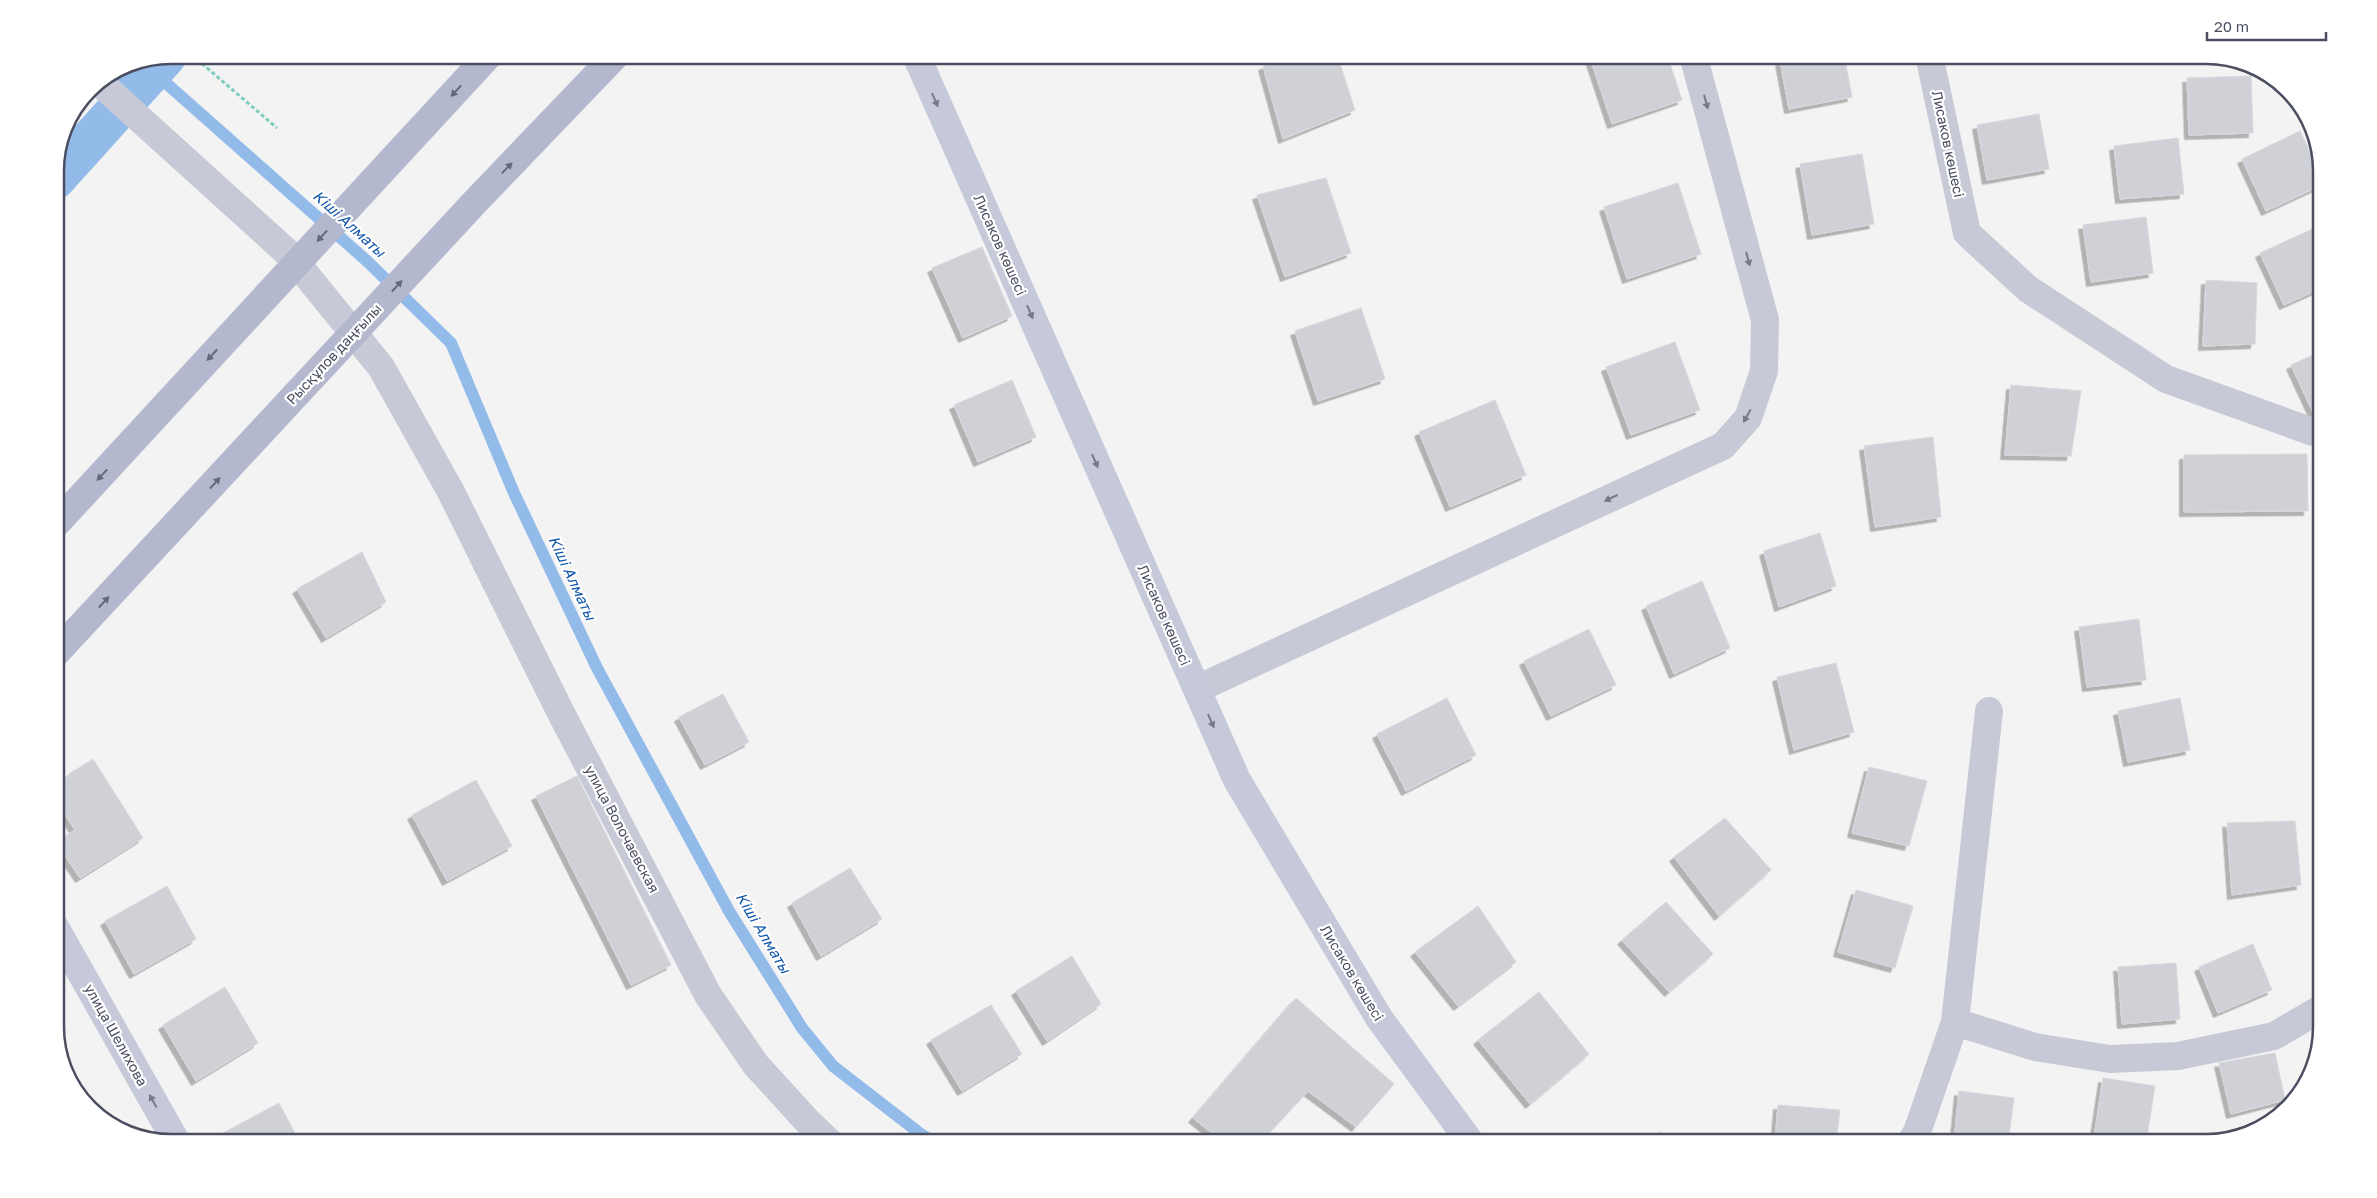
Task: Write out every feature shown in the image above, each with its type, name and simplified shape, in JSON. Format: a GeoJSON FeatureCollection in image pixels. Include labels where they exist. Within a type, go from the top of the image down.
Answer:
{"type":"FeatureCollection","features":[{"type":"Feature","properties":{"kind":"main road"},"geometry":{"type":"LineString","coordinates":[[64,515],[481,64]]}},
{"type":"Feature","properties":{"kind":"main road","name":"Рысқұлов даңғылы"},"geometry":{"type":"LineString","coordinates":[[64,645],[475,202],[607,64]]}},
{"type":"Feature","properties":{"kind":"street","name":"Лисаков көшесі"},"geometry":{"type":"LineString","coordinates":[[920,64],[1236,780],[1379,1018],[1464,1134]]}},
{"type":"Feature","properties":{"kind":"street"},"geometry":{"type":"LineString","coordinates":[[1197,689],[1723,446],[1748,418],[1764,371],[1764,320],[1695,64]]}},
{"type":"Feature","properties":{"kind":"street","name":"Лисаков көшесі"},"geometry":{"type":"LineString","coordinates":[[1931,64],[1967,233],[2028,289],[2166,379],[2313,432]]}},
{"type":"Feature","properties":{"kind":"street","name":"улица Волочаевская"},"geometry":{"type":"LineString","coordinates":[[104,87],[290,255],[381,366],[450,490],[562,715],[708,995],[756,1065],[821,1134]]}},
{"type":"Feature","properties":{"kind":"street"},"geometry":{"type":"LineString","coordinates":[[1916,1134],[1955,1022],[1988,711]]}},
{"type":"Feature","properties":{"kind":"street","name":"улица Шелихова"},"geometry":{"type":"LineString","coordinates":[[64,943],[172,1134]]}},
{"type":"Feature","properties":{"kind":"street"},"geometry":{"type":"LineString","coordinates":[[1955,1022],[2035,1047],[2110,1059],[2178,1056],[2274,1036],[2313,1013]]}},
{"type":"Feature","properties":{"kind":"path"},"geometry":{"type":"LineString","coordinates":[[202,64],[277,128]]}},
{"type":"Feature","properties":{"kind":"building"},"geometry":{"type":"Polygon","coordinates":[[[1269,64],[1340,64],[1355,110],[1283,139],[1263,66],[1269,64]]]}},
{"type":"Feature","properties":{"kind":"building"},"geometry":{"type":"Polygon","coordinates":[[[1592,64],[1670,64],[1682,100],[1612,124],[1592,64]]]}},
{"type":"Feature","properties":{"kind":"building"},"geometry":{"type":"Polygon","coordinates":[[[1781,64],[1846,64],[1852,97],[1789,109],[1781,64]]]}},
{"type":"Feature","properties":{"kind":"building"},"geometry":{"type":"Polygon","coordinates":[[[2251,76],[2253,133],[2189,135],[2187,78],[2251,76]]]}},
{"type":"Feature","properties":{"kind":"building"},"geometry":{"type":"Polygon","coordinates":[[[2039,114],[2049,169],[1987,180],[1977,125],[2039,114]]]}},
{"type":"Feature","properties":{"kind":"building"},"geometry":{"type":"Polygon","coordinates":[[[2300,131],[2312,156],[2313,189],[2266,211],[2242,159],[2300,131]]]}},
{"type":"Feature","properties":{"kind":"building"},"geometry":{"type":"Polygon","coordinates":[[[2178,138],[2184,194],[2120,199],[2114,146],[2178,138]]]}},
{"type":"Feature","properties":{"kind":"building"},"geometry":{"type":"Polygon","coordinates":[[[1862,154],[1874,224],[1812,235],[1800,164],[1862,154]]]}},
{"type":"Feature","properties":{"kind":"building"},"geometry":{"type":"Polygon","coordinates":[[[1326,178],[1351,253],[1285,277],[1257,195],[1326,178]]]}},
{"type":"Feature","properties":{"kind":"building"},"geometry":{"type":"Polygon","coordinates":[[[1678,183],[1701,254],[1627,279],[1604,207],[1678,183]]]}},
{"type":"Feature","properties":{"kind":"building"},"geometry":{"type":"Polygon","coordinates":[[[2146,217],[2153,273],[2091,282],[2083,225],[2146,217]]]}},
{"type":"Feature","properties":{"kind":"building"},"geometry":{"type":"Polygon","coordinates":[[[2313,229],[2313,292],[2284,305],[2260,253],[2313,229]]]}},
{"type":"Feature","properties":{"kind":"building"},"geometry":{"type":"Polygon","coordinates":[[[982,247],[1012,316],[963,338],[932,268],[982,247]]]}},
{"type":"Feature","properties":{"kind":"building"},"geometry":{"type":"Polygon","coordinates":[[[2206,280],[2257,283],[2255,344],[2203,346],[2206,280]]]}},
{"type":"Feature","properties":{"kind":"building"},"geometry":{"type":"Polygon","coordinates":[[[1361,308],[1385,379],[1318,401],[1295,331],[1361,308]]]}},
{"type":"Feature","properties":{"kind":"building"},"geometry":{"type":"Polygon","coordinates":[[[1675,342],[1700,410],[1631,435],[1606,367],[1675,342]]]}},
{"type":"Feature","properties":{"kind":"building"},"geometry":{"type":"Polygon","coordinates":[[[2313,355],[2313,413],[2291,365],[2313,355]]]}},
{"type":"Feature","properties":{"kind":"building"},"geometry":{"type":"Polygon","coordinates":[[[1012,380],[1036,437],[978,462],[954,405],[1012,380]]]}},
{"type":"Feature","properties":{"kind":"building"},"geometry":{"type":"Polygon","coordinates":[[[2011,385],[2081,391],[2071,456],[2005,455],[2011,385]]]}},
{"type":"Feature","properties":{"kind":"building"},"geometry":{"type":"Polygon","coordinates":[[[1495,400],[1526,475],[1450,507],[1419,432],[1495,400]]]}},
{"type":"Feature","properties":{"kind":"building"},"geometry":{"type":"Polygon","coordinates":[[[1933,437],[1941,517],[1875,527],[1864,446],[1933,437]]]}},
{"type":"Feature","properties":{"kind":"building"},"geometry":{"type":"Polygon","coordinates":[[[2307,454],[2308,511],[2184,512],[2184,455],[2307,454]]]}},
{"type":"Feature","properties":{"kind":"building"},"geometry":{"type":"Polygon","coordinates":[[[1820,533],[1836,586],[1779,607],[1764,551],[1820,533]]]}},
{"type":"Feature","properties":{"kind":"building"},"geometry":{"type":"Polygon","coordinates":[[[362,552],[386,602],[326,638],[297,589],[362,552]]]}},
{"type":"Feature","properties":{"kind":"building"},"geometry":{"type":"Polygon","coordinates":[[[1702,581],[1730,648],[1674,674],[1646,606],[1702,581]]]}},
{"type":"Feature","properties":{"kind":"building"},"geometry":{"type":"Polygon","coordinates":[[[2139,619],[2146,680],[2087,687],[2079,627],[2139,619]]]}},
{"type":"Feature","properties":{"kind":"building"},"geometry":{"type":"Polygon","coordinates":[[[1589,629],[1616,685],[1551,716],[1524,661],[1589,629]]]}},
{"type":"Feature","properties":{"kind":"building"},"geometry":{"type":"Polygon","coordinates":[[[1836,663],[1854,732],[1794,750],[1777,677],[1836,663]]]}},
{"type":"Feature","properties":{"kind":"building"},"geometry":{"type":"Polygon","coordinates":[[[723,694],[749,742],[705,765],[679,717],[723,694]]]}},
{"type":"Feature","properties":{"kind":"building"},"geometry":{"type":"Polygon","coordinates":[[[1447,698],[1476,755],[1406,791],[1377,734],[1447,698]]]}},
{"type":"Feature","properties":{"kind":"building"},"geometry":{"type":"Polygon","coordinates":[[[2180,698],[2190,750],[2128,762],[2118,711],[2180,698]]]}},
{"type":"Feature","properties":{"kind":"building"},"geometry":{"type":"Polygon","coordinates":[[[93,759],[143,838],[80,878],[64,854],[64,837],[75,830],[64,813],[64,783],[69,774],[93,759]]]}},
{"type":"Feature","properties":{"kind":"building"},"geometry":{"type":"Polygon","coordinates":[[[1869,767],[1927,781],[1909,846],[1852,833],[1869,767]]]}},
{"type":"Feature","properties":{"kind":"building"},"geometry":{"type":"Polygon","coordinates":[[[577,776],[671,965],[631,985],[536,796],[577,776]]]}},
{"type":"Feature","properties":{"kind":"building"},"geometry":{"type":"Polygon","coordinates":[[[476,780],[512,846],[447,881],[412,815],[476,780]]]}},
{"type":"Feature","properties":{"kind":"building"},"geometry":{"type":"Polygon","coordinates":[[[1725,818],[1771,870],[1719,916],[1674,857],[1725,818]]]}},
{"type":"Feature","properties":{"kind":"building"},"geometry":{"type":"Polygon","coordinates":[[[2295,821],[2301,885],[2232,895],[2227,823],[2295,821]]]}},
{"type":"Feature","properties":{"kind":"building"},"geometry":{"type":"Polygon","coordinates":[[[850,868],[882,919],[821,956],[792,903],[850,868]]]}},
{"type":"Feature","properties":{"kind":"building"},"geometry":{"type":"Polygon","coordinates":[[[167,886],[196,939],[134,974],[105,921],[167,886]]]}},
{"type":"Feature","properties":{"kind":"building"},"geometry":{"type":"Polygon","coordinates":[[[1856,890],[1913,906],[1895,968],[1838,952],[1856,890]]]}},
{"type":"Feature","properties":{"kind":"building"},"geometry":{"type":"Polygon","coordinates":[[[1666,902],[1713,954],[1669,992],[1622,940],[1666,902]]]}},
{"type":"Feature","properties":{"kind":"building"},"geometry":{"type":"Polygon","coordinates":[[[1478,906],[1516,962],[1458,1006],[1415,952],[1478,906]]]}},
{"type":"Feature","properties":{"kind":"building"},"geometry":{"type":"Polygon","coordinates":[[[2253,944],[2272,990],[2218,1013],[2199,967],[2253,944]]]}},
{"type":"Feature","properties":{"kind":"building"},"geometry":{"type":"Polygon","coordinates":[[[1072,956],[1101,1004],[1047,1041],[1016,991],[1072,956]]]}},
{"type":"Feature","properties":{"kind":"building"},"geometry":{"type":"Polygon","coordinates":[[[2176,963],[2180,1019],[2122,1024],[2118,967],[2176,963]]]}},
{"type":"Feature","properties":{"kind":"building"},"geometry":{"type":"Polygon","coordinates":[[[225,987],[258,1043],[196,1081],[163,1025],[225,987]]]}},
{"type":"Feature","properties":{"kind":"building"},"geometry":{"type":"Polygon","coordinates":[[[1539,992],[1589,1054],[1530,1104],[1478,1040],[1539,992]]]}},
{"type":"Feature","properties":{"kind":"building"},"geometry":{"type":"Polygon","coordinates":[[[1296,998],[1394,1084],[1356,1127],[1308,1091],[1268,1134],[1213,1134],[1193,1118],[1296,998]]]}},
{"type":"Feature","properties":{"kind":"building"},"geometry":{"type":"Polygon","coordinates":[[[991,1005],[1022,1054],[962,1091],[931,1040],[991,1005]]]}},
{"type":"Feature","properties":{"kind":"building"},"geometry":{"type":"Polygon","coordinates":[[[2275,1053],[2285,1100],[2231,1114],[2219,1063],[2275,1053]]]}},
{"type":"Feature","properties":{"kind":"building"},"geometry":{"type":"Polygon","coordinates":[[[2103,1078],[2155,1086],[2147,1134],[2095,1134],[2103,1078]]]}},
{"type":"Feature","properties":{"kind":"building"},"geometry":{"type":"Polygon","coordinates":[[[1959,1091],[2014,1098],[2009,1134],[1955,1134],[1959,1091]]]}},
{"type":"Feature","properties":{"kind":"building"},"geometry":{"type":"Polygon","coordinates":[[[279,1103],[295,1134],[224,1134],[279,1103]]]}},
{"type":"Feature","properties":{"kind":"building"},"geometry":{"type":"Polygon","coordinates":[[[1778,1105],[1840,1110],[1837,1134],[1776,1134],[1778,1105]]]}},
{"type":"Feature","properties":{"kind":"building"},"geometry":{"type":"Polygon","coordinates":[[[2239,1128],[2234,1131],[2222,1133],[2239,1128]]]}},
{"type":"Feature","properties":{"kind":"waterway"},"geometry":{"type":"LineString","coordinates":[[64,169],[158,65]]}},
{"type":"Feature","properties":{"kind":"waterway","name":"Кіші Алматы"},"geometry":{"type":"LineString","coordinates":[[147,66],[368,262],[451,343],[514,493],[597,668],[729,911],[802,1028],[833,1066],[921,1134]]}}]}
